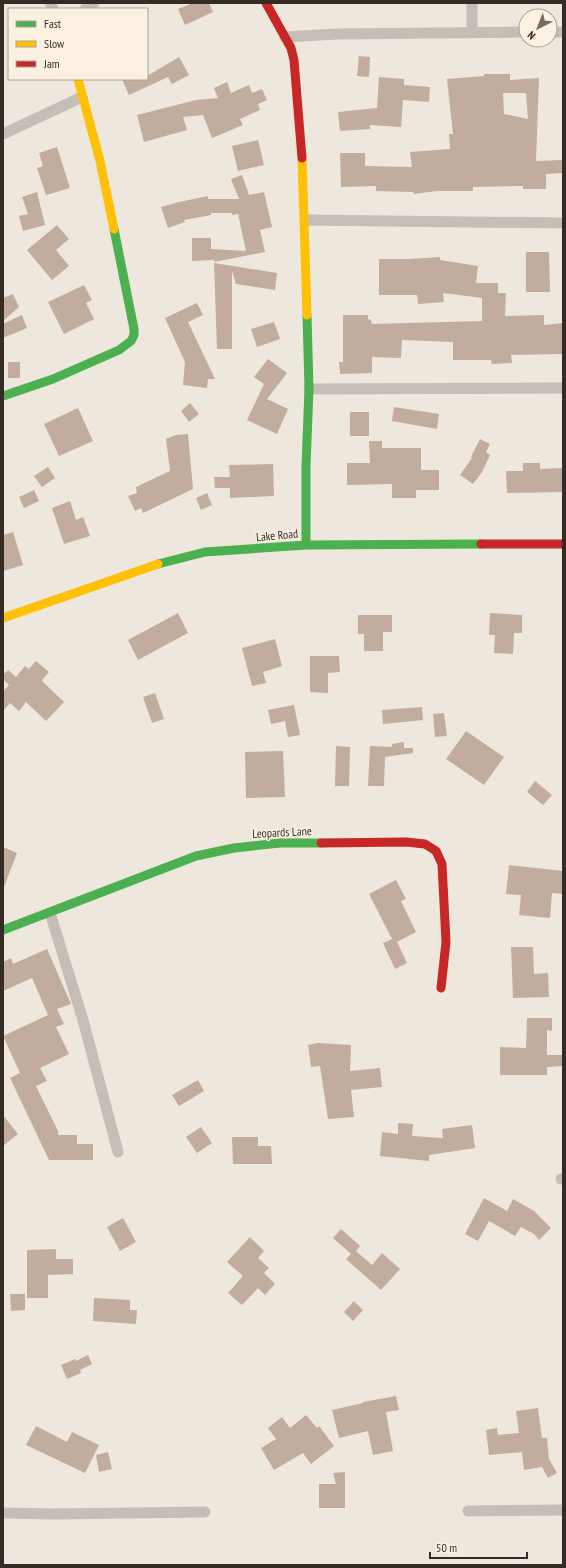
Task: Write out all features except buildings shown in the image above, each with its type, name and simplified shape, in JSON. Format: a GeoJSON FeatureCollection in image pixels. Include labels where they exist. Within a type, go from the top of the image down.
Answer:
{"type":"FeatureCollection","features":[{"type":"Feature","properties":{"kind":"street"},"geometry":{"type":"LineString","coordinates":[[266,3],[291,48],[294,60],[300,122],[305,220],[310,389],[306,466],[306,544]]}},
{"type":"Feature","properties":{"kind":"street"},"geometry":{"type":"LineString","coordinates":[[472,3],[472,33]]}},
{"type":"Feature","properties":{"kind":"street"},"geometry":{"type":"LineString","coordinates":[[285,38],[338,34],[518,32]]}},
{"type":"Feature","properties":{"kind":"street"},"geometry":{"type":"LineString","coordinates":[[3,396],[53,379],[119,350],[131,341],[134,335],[100,161],[78,80]]}},
{"type":"Feature","properties":{"kind":"street"},"geometry":{"type":"LineString","coordinates":[[3,134],[82,97]]}},
{"type":"Feature","properties":{"kind":"street"},"geometry":{"type":"LineString","coordinates":[[305,220],[563,222]]}},
{"type":"Feature","properties":{"kind":"street"},"geometry":{"type":"LineString","coordinates":[[310,389],[563,388]]}},
{"type":"Feature","properties":{"kind":"street","name":"Lake Road"},"geometry":{"type":"LineString","coordinates":[[3,618],[146,567],[205,552],[306,544],[563,544]]}},
{"type":"Feature","properties":{"kind":"street","name":"Leopards Lane"},"geometry":{"type":"LineString","coordinates":[[3,930],[196,856],[234,848],[280,843],[406,842],[425,844],[436,851],[442,864],[446,942],[441,988]]}},
{"type":"Feature","properties":{"kind":"street"},"geometry":{"type":"LineString","coordinates":[[50,913],[83,1020],[118,1152]]}},
{"type":"Feature","properties":{"kind":"street"},"geometry":{"type":"LineString","coordinates":[[468,1511],[563,1510]]}},
{"type":"Feature","properties":{"kind":"street"},"geometry":{"type":"LineString","coordinates":[[3,1513],[54,1514],[205,1512]]}},
{"type":"Feature","properties":{"kind":"traffic: fast"},"geometry":{"type":"LineString","coordinates":[[3,396],[53,379],[119,350],[131,341],[134,335],[134,329],[114,229]]}},
{"type":"Feature","properties":{"kind":"traffic: fast"},"geometry":{"type":"LineString","coordinates":[[306,545],[306,466],[309,389],[307,315]]}},
{"type":"Feature","properties":{"kind":"traffic: fast"},"geometry":{"type":"LineString","coordinates":[[158,564],[205,552],[306,545],[481,544]]}},
{"type":"Feature","properties":{"kind":"traffic: fast"},"geometry":{"type":"LineString","coordinates":[[3,930],[196,856],[234,848],[280,843],[321,843]]}},
{"type":"Feature","properties":{"kind":"traffic: slow"},"geometry":{"type":"LineString","coordinates":[[78,80],[100,161],[114,229]]}},
{"type":"Feature","properties":{"kind":"traffic: slow"},"geometry":{"type":"LineString","coordinates":[[302,158],[307,315]]}},
{"type":"Feature","properties":{"kind":"traffic: slow"},"geometry":{"type":"LineString","coordinates":[[3,618],[158,564]]}},
{"type":"Feature","properties":{"kind":"traffic: jam"},"geometry":{"type":"LineString","coordinates":[[266,3],[291,48],[294,60],[302,158]]}},
{"type":"Feature","properties":{"kind":"traffic: jam"},"geometry":{"type":"LineString","coordinates":[[481,544],[563,544]]}},
{"type":"Feature","properties":{"kind":"traffic: jam"},"geometry":{"type":"LineString","coordinates":[[321,843],[406,842],[425,844],[436,851],[442,864],[446,942],[441,988]]}}]}
